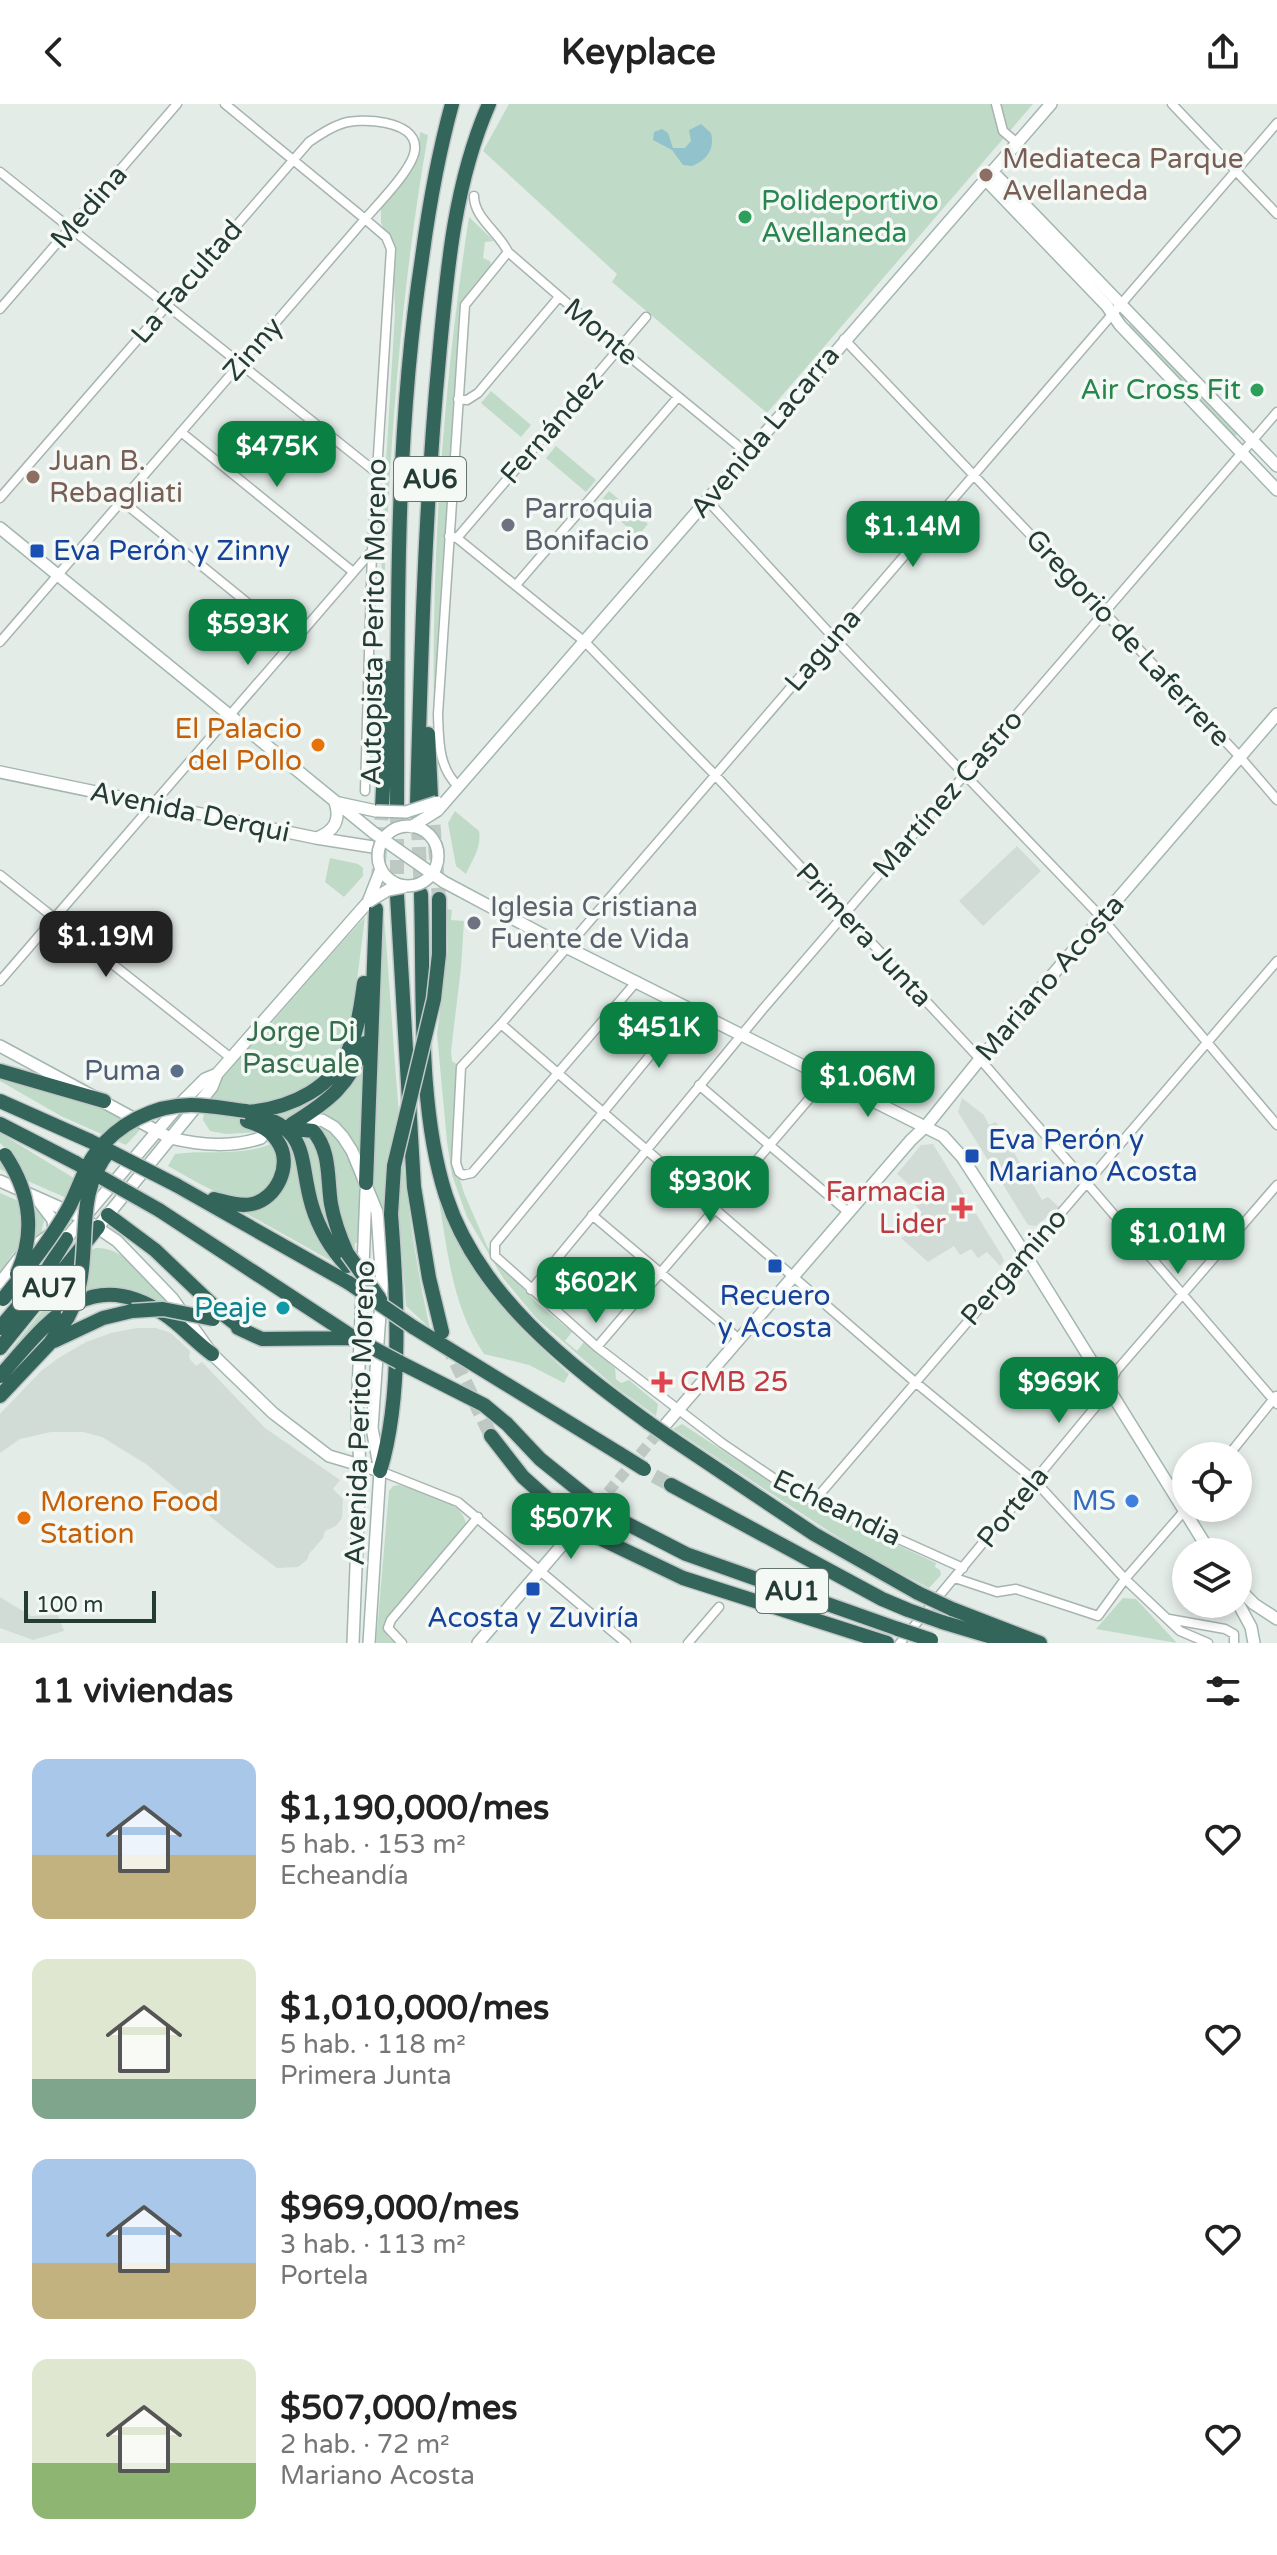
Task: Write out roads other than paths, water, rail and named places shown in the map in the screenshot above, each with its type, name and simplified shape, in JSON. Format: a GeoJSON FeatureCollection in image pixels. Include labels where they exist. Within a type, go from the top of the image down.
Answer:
{"type":"FeatureCollection","features":[{"type":"Feature","properties":{"kind":"highway","name":"Autopista Perito Moreno"},"geometry":{"type":"LineString","coordinates":[[385,809],[387,700],[398,576],[402,435],[414,309],[434,181],[452,104]]}},
{"type":"Feature","properties":{"kind":"highway","name":"Autopista Perito Moreno"},"geometry":{"type":"LineString","coordinates":[[417,805],[434,423],[445,302],[468,156],[489,104]]}},
{"type":"Feature","properties":{"kind":"highway"},"geometry":{"type":"LineString","coordinates":[[422,665],[436,803]]}},
{"type":"Feature","properties":{"kind":"highway"},"geometry":{"type":"LineString","coordinates":[[401,890],[414,1187],[429,1278],[442,1332]]}},
{"type":"Feature","properties":{"kind":"highway"},"geometry":{"type":"LineString","coordinates":[[421,894],[427,1089],[436,1159],[446,1198],[462,1232],[485,1271],[512,1305],[587,1378],[814,1534],[918,1593],[1040,1643]]}},
{"type":"Feature","properties":{"kind":"highway"},"geometry":{"type":"LineString","coordinates":[[380,1471],[390,1428],[395,1353],[397,1291],[391,1214],[394,1166],[434,999],[439,954],[439,899]]}},
{"type":"Feature","properties":{"kind":"highway"},"geometry":{"type":"LineString","coordinates":[[366,1183],[372,906]]}},
{"type":"Feature","properties":{"kind":"highway"},"geometry":{"type":"LineString","coordinates":[[0,1396],[53,1339],[76,1302],[84,1266],[88,1188],[111,1148],[134,1130],[155,1120],[247,1115],[282,1107],[320,1086],[343,1060],[355,1031],[373,939]]}},
{"type":"Feature","properties":{"kind":"highway"},"geometry":{"type":"LineString","coordinates":[[294,1126],[336,1094],[355,1070],[370,1031]]}},
{"type":"Feature","properties":{"kind":"highway"},"geometry":{"type":"LineString","coordinates":[[0,1071],[104,1101]]}},
{"type":"Feature","properties":{"kind":"highway"},"geometry":{"type":"LineString","coordinates":[[0,1101],[90,1141],[198,1195],[349,1283],[413,1327],[649,1472]]}},
{"type":"Feature","properties":{"kind":"highway"},"geometry":{"type":"LineString","coordinates":[[2,1301],[51,1237],[89,1163],[117,1130],[129,1122],[169,1107],[190,1105],[273,1120],[287,1130],[304,1158],[309,1195],[320,1226],[336,1254],[347,1260],[387,1309]]}},
{"type":"Feature","properties":{"kind":"highway"},"geometry":{"type":"LineString","coordinates":[[198,1195],[239,1205],[252,1204],[265,1199],[280,1181],[284,1159],[278,1141],[247,1115]]}},
{"type":"Feature","properties":{"kind":"highway"},"geometry":{"type":"LineString","coordinates":[[0,1124],[159,1210],[356,1339]]}},
{"type":"Feature","properties":{"kind":"highway"},"geometry":{"type":"LineString","coordinates":[[294,1126],[313,1131],[322,1146],[328,1168],[334,1220],[347,1260]]}},
{"type":"Feature","properties":{"kind":"highway"},"geometry":{"type":"LineString","coordinates":[[2,1301],[19,1271],[29,1233],[29,1213],[23,1188],[3,1152]]}},
{"type":"Feature","properties":{"kind":"highway"},"geometry":{"type":"LineString","coordinates":[[108,1215],[155,1250],[219,1311],[245,1331]]}},
{"type":"Feature","properties":{"kind":"highway","name":"AU7"},"geometry":{"type":"LineString","coordinates":[[0,1348],[98,1227]]}},
{"type":"Feature","properties":{"kind":"highway","name":"AU7"},"geometry":{"type":"LineString","coordinates":[[0,1328],[42,1278],[66,1239]]}},
{"type":"Feature","properties":{"kind":"highway"},"geometry":{"type":"LineString","coordinates":[[0,1376],[55,1315],[75,1302],[101,1294],[120,1295],[153,1308],[212,1354]]}},
{"type":"Feature","properties":{"kind":"highway"},"geometry":{"type":"LineString","coordinates":[[53,1339],[103,1318],[132,1311],[163,1309],[213,1319],[262,1339],[356,1339]]}},
{"type":"Feature","properties":{"kind":"highway","name":"AU1"},"geometry":{"type":"LineString","coordinates":[[356,1339],[484,1405],[540,1459],[614,1517],[686,1554],[899,1636],[936,1641]]}},
{"type":"Feature","properties":{"kind":"highway"},"geometry":{"type":"LineString","coordinates":[[491,1436],[523,1477],[573,1525],[683,1578],[887,1643]]}},
{"type":"Feature","properties":{"kind":"highway","name":"AU1"},"geometry":{"type":"LineString","coordinates":[[671,1485],[882,1599],[942,1622],[1012,1643]]}},
{"type":"Feature","properties":{"kind":"main road","name":"Avenida Lacarra"},"geometry":{"type":"LineString","coordinates":[[454,791],[1051,104]]}},
{"type":"Feature","properties":{"kind":"main road"},"geometry":{"type":"LineString","coordinates":[[989,176],[1117,309],[1277,466]]}},
{"type":"Feature","properties":{"kind":"main road"},"geometry":{"type":"LineString","coordinates":[[1117,309],[1120,325],[1277,490]]}},
{"type":"Feature","properties":{"kind":"main road"},"geometry":{"type":"LineString","coordinates":[[0,528],[335,801],[377,842],[444,882],[566,947],[943,1136],[962,1157],[1025,1254],[1172,1490]]}},
{"type":"Feature","properties":{"kind":"main road","name":"Mariano Acosta"},"geometry":{"type":"LineString","coordinates":[[666,1424],[926,1126],[1277,714]]}},
{"type":"Feature","properties":{"kind":"main road","name":"Avenida Derqui"},"geometry":{"type":"LineString","coordinates":[[0,772],[316,838],[377,842]]}},
{"type":"Feature","properties":{"kind":"main road"},"geometry":{"type":"LineString","coordinates":[[411,827],[454,791]]}},
{"type":"Feature","properties":{"kind":"main road"},"geometry":{"type":"LineString","coordinates":[[335,801],[406,812],[436,803]]}},
{"type":"Feature","properties":{"kind":"main road"},"geometry":{"type":"LineString","coordinates":[[316,838],[336,824],[338,814],[335,801]]}},
{"type":"Feature","properties":{"kind":"main road"},"geometry":{"type":"LineString","coordinates":[[98,1227],[212,1087],[217,1074],[372,906],[388,890],[401,890],[422,883],[432,874],[438,860],[435,843],[426,832],[411,827],[395,830],[377,842]]}},
{"type":"Feature","properties":{"kind":"main road"},"geometry":{"type":"LineString","coordinates":[[372,906],[381,869],[377,842]]}},
{"type":"Feature","properties":{"kind":"main road"},"geometry":{"type":"LineString","coordinates":[[381,869],[401,890]]}},
{"type":"Feature","properties":{"kind":"main road"},"geometry":{"type":"LineString","coordinates":[[0,1046],[170,1138],[230,1145],[261,1138]]}},
{"type":"Feature","properties":{"kind":"main road"},"geometry":{"type":"LineString","coordinates":[[37,1198],[51,1216],[54,1230],[66,1239],[158,1130],[205,1079],[217,1074]]}},
{"type":"Feature","properties":{"kind":"main road","name":"Avenida Perito Moreno"},"geometry":{"type":"LineString","coordinates":[[294,1126],[316,1119],[334,1127],[352,1151],[377,1212],[382,1285],[372,1428],[380,1471],[369,1643]]}},
{"type":"Feature","properties":{"kind":"main road"},"geometry":{"type":"LineString","coordinates":[[0,1181],[83,1218],[117,1241],[162,1286],[212,1354],[273,1413],[329,1456],[380,1471]]}},
{"type":"Feature","properties":{"kind":"main road","name":"Avenida Perito Moreno"},"geometry":{"type":"LineString","coordinates":[[353,1643],[366,1183]]}},
{"type":"Feature","properties":{"kind":"main road"},"geometry":{"type":"LineString","coordinates":[[0,1283],[20,1257],[54,1230]]}},
{"type":"Feature","properties":{"kind":"main road"},"geometry":{"type":"LineString","coordinates":[[478,1643],[541,1569],[573,1525]]}},
{"type":"Feature","properties":{"kind":"main road"},"geometry":{"type":"LineString","coordinates":[[1252,1602],[1277,1619]]}},
{"type":"Feature","properties":{"kind":"main road"},"geometry":{"type":"LineString","coordinates":[[1246,1618],[1254,1643]]}},
{"type":"Feature","properties":{"kind":"street","name":"Medina"},"geometry":{"type":"LineString","coordinates":[[0,309],[177,104]]}},
{"type":"Feature","properties":{"kind":"street"},"geometry":{"type":"LineString","coordinates":[[225,104],[386,237],[391,249],[372,551],[365,791]]}},
{"type":"Feature","properties":{"kind":"street"},"geometry":{"type":"LineString","coordinates":[[996,104],[1003,131],[1017,143]]}},
{"type":"Feature","properties":{"kind":"street"},"geometry":{"type":"LineString","coordinates":[[1172,104],[1277,214]]}},
{"type":"Feature","properties":{"kind":"street","name":"La Facultad"},"geometry":{"type":"LineString","coordinates":[[0,498],[293,159],[318,136],[342,123],[374,121],[411,135],[415,143],[410,163]]}},
{"type":"Feature","properties":{"kind":"street","name":"Laguna"},"geometry":{"type":"LineString","coordinates":[[558,1073],[467,1175],[459,1172],[456,1163],[461,1067],[1277,123]]}},
{"type":"Feature","properties":{"kind":"street","name":"Zinny"},"geometry":{"type":"LineString","coordinates":[[0,642],[410,163]]}},
{"type":"Feature","properties":{"kind":"street"},"geometry":{"type":"LineString","coordinates":[[0,172],[377,473]]}},
{"type":"Feature","properties":{"kind":"street","name":"Monte"},"geometry":{"type":"LineString","coordinates":[[474,196],[476,211],[499,235],[508,252],[747,453]]}},
{"type":"Feature","properties":{"kind":"street"},"geometry":{"type":"LineString","coordinates":[[454,791],[439,741],[465,305],[508,252]]}},
{"type":"Feature","properties":{"kind":"street"},"geometry":{"type":"LineString","coordinates":[[458,399],[467,400],[478,393],[559,297]]}},
{"type":"Feature","properties":{"kind":"street","name":"Fernández"},"geometry":{"type":"LineString","coordinates":[[453,537],[646,317]]}},
{"type":"Feature","properties":{"kind":"street","name":"Gregorio de Laferrere"},"geometry":{"type":"LineString","coordinates":[[844,339],[1104,612],[1277,800]]}},
{"type":"Feature","properties":{"kind":"street"},"geometry":{"type":"LineString","coordinates":[[516,585],[678,397]]}},
{"type":"Feature","properties":{"kind":"street","name":"Martínez Castro"},"geometry":{"type":"LineString","coordinates":[[531,1290],[741,1035],[1277,412]]}},
{"type":"Feature","properties":{"kind":"street"},"geometry":{"type":"LineString","coordinates":[[181,432],[352,571]]}},
{"type":"Feature","properties":{"kind":"street"},"geometry":{"type":"LineString","coordinates":[[707,500],[833,637],[1102,918],[1277,1125]]}},
{"type":"Feature","properties":{"kind":"street"},"geometry":{"type":"LineString","coordinates":[[122,501],[293,640]]}},
{"type":"Feature","properties":{"kind":"street","name":"Primera Junta"},"geometry":{"type":"LineString","coordinates":[[453,537],[585,642],[715,775],[980,1059],[1276,1400]]}},
{"type":"Feature","properties":{"kind":"street"},"geometry":{"type":"LineString","coordinates":[[0,981],[372,551]]}},
{"type":"Feature","properties":{"kind":"street"},"geometry":{"type":"LineString","coordinates":[[0,875],[231,1058]]}},
{"type":"Feature","properties":{"kind":"street","name":"Pergamino"},"geometry":{"type":"LineString","coordinates":[[814,1501],[1277,961]]}},
{"type":"Feature","properties":{"kind":"street"},"geometry":{"type":"LineString","coordinates":[[558,1073],[637,981]]}},
{"type":"Feature","properties":{"kind":"street"},"geometry":{"type":"LineString","coordinates":[[604,1112],[689,1008]]}},
{"type":"Feature","properties":{"kind":"street"},"geometry":{"type":"LineString","coordinates":[[501,1024],[915,1382],[1034,1480],[1125,1579],[1180,1631],[1208,1643]]}},
{"type":"Feature","properties":{"kind":"street"},"geometry":{"type":"LineString","coordinates":[[597,1347],[827,1078]]}},
{"type":"Feature","properties":{"kind":"street"},"geometry":{"type":"LineString","coordinates":[[699,1085],[848,1212]]}},
{"type":"Feature","properties":{"kind":"street","name":"Echeandia"},"geometry":{"type":"LineString","coordinates":[[604,1112],[495,1244],[493,1252],[503,1265],[597,1347],[775,1479],[814,1501],[963,1568]]}},
{"type":"Feature","properties":{"kind":"street","name":"Portela"},"geometry":{"type":"LineString","coordinates":[[899,1636],[955,1578],[1097,1405],[1117,1370],[1277,1185]]}},
{"type":"Feature","properties":{"kind":"street"},"geometry":{"type":"LineString","coordinates":[[592,1215],[739,1339]]}},
{"type":"Feature","properties":{"kind":"street"},"geometry":{"type":"LineString","coordinates":[[1240,1442],[1276,1400]]}},
{"type":"Feature","properties":{"kind":"street"},"geometry":{"type":"LineString","coordinates":[[380,1471],[446,1496],[478,1517],[626,1643]]}},
{"type":"Feature","properties":{"kind":"street"},"geometry":{"type":"LineString","coordinates":[[402,1643],[388,1628],[391,1620],[478,1517]]}},
{"type":"Feature","properties":{"kind":"street"},"geometry":{"type":"LineString","coordinates":[[955,1578],[997,1592],[1016,1589],[1098,1616],[1125,1579],[1175,1522]]}},
{"type":"Feature","properties":{"kind":"street"},"geometry":{"type":"LineString","coordinates":[[688,1643],[719,1607]]}},
{"type":"Feature","properties":{"kind":"street"},"geometry":{"type":"LineString","coordinates":[[1168,1619],[1225,1629],[1234,1634],[1234,1643]]}},
{"type":"Feature","properties":{"kind":"water"},"geometry":{"type":"Polygon","coordinates":[[[701,124],[711,133],[711,149],[702,161],[692,166],[683,165],[672,150],[653,140],[654,132],[662,129],[668,133],[673,148],[685,148],[691,141],[689,130],[701,124]]]}},
{"type":"Feature","properties":{"kind":"tunnel"},"geometry":{"type":"LineString","coordinates":[[432,804],[439,899]]}},
{"type":"Feature","properties":{"kind":"tunnel"},"geometry":{"type":"LineString","coordinates":[[417,805],[421,894]]}},
{"type":"Feature","properties":{"kind":"tunnel"},"geometry":{"type":"LineString","coordinates":[[378,883],[382,808]]}},
{"type":"Feature","properties":{"kind":"tunnel"},"geometry":{"type":"LineString","coordinates":[[397,808],[397,895]]}},
{"type":"Feature","properties":{"kind":"tunnel"},"geometry":{"type":"LineString","coordinates":[[447,1344],[491,1436]]}},
{"type":"Feature","properties":{"kind":"tunnel"},"geometry":{"type":"LineString","coordinates":[[576,1530],[663,1427]]}},
{"type":"Feature","properties":{"kind":"tunnel"},"geometry":{"type":"LineString","coordinates":[[654,1476],[671,1485]]}},
{"type":"Feature","properties":{"kind":"place","name":"Mediateca Parque Avellaneda"},"geometry":{"type":"Point","coordinates":[986,175]}},
{"type":"Feature","properties":{"kind":"place","name":"Polideportivo Avellaneda"},"geometry":{"type":"Point","coordinates":[745,217]}},
{"type":"Feature","properties":{"kind":"place","name":"Air Cross Fit"},"geometry":{"type":"Point","coordinates":[1257,390]}},
{"type":"Feature","properties":{"kind":"place","name":"Juan B. Rebagliati"},"geometry":{"type":"Point","coordinates":[33,477]}},
{"type":"Feature","properties":{"kind":"place","name":"Parroquia Bonifacio"},"geometry":{"type":"Point","coordinates":[508,525]}},
{"type":"Feature","properties":{"kind":"place","name":"Eva Perón y Zinny"},"geometry":{"type":"Point","coordinates":[37,551]}},
{"type":"Feature","properties":{"kind":"place","name":"El Palacio del Pollo"},"geometry":{"type":"Point","coordinates":[318,745]}},
{"type":"Feature","properties":{"kind":"place","name":"Iglesia Cristiana Fuente de Vida"},"geometry":{"type":"Point","coordinates":[474,923]}},
{"type":"Feature","properties":{"kind":"place","name":"Puma"},"geometry":{"type":"Point","coordinates":[177,1071]}},
{"type":"Feature","properties":{"kind":"place","name":"Eva Perón y Mariano Acosta"},"geometry":{"type":"Point","coordinates":[972,1156]}},
{"type":"Feature","properties":{"kind":"place","name":"Farmacia Lider"},"geometry":{"type":"Point","coordinates":[962,1208]}},
{"type":"Feature","properties":{"kind":"place","name":"Recuero y Acosta"},"geometry":{"type":"Point","coordinates":[775,1266]}},
{"type":"Feature","properties":{"kind":"place","name":"Peaje"},"geometry":{"type":"Point","coordinates":[283,1308]}},
{"type":"Feature","properties":{"kind":"place","name":"CMB 25"},"geometry":{"type":"Point","coordinates":[662,1382]}},
{"type":"Feature","properties":{"kind":"place","name":"MS"},"geometry":{"type":"Point","coordinates":[1132,1501]}},
{"type":"Feature","properties":{"kind":"place","name":"Moreno Food Station"},"geometry":{"type":"Point","coordinates":[24,1518]}},
{"type":"Feature","properties":{"kind":"place","name":"Acosta y Zuviría"},"geometry":{"type":"Point","coordinates":[533,1589]}},
{"type":"Feature","properties":{"kind":"park label","name":"Jorge Di Pascuale"},"geometry":{"type":"Point","coordinates":[301,1048]}}]}
